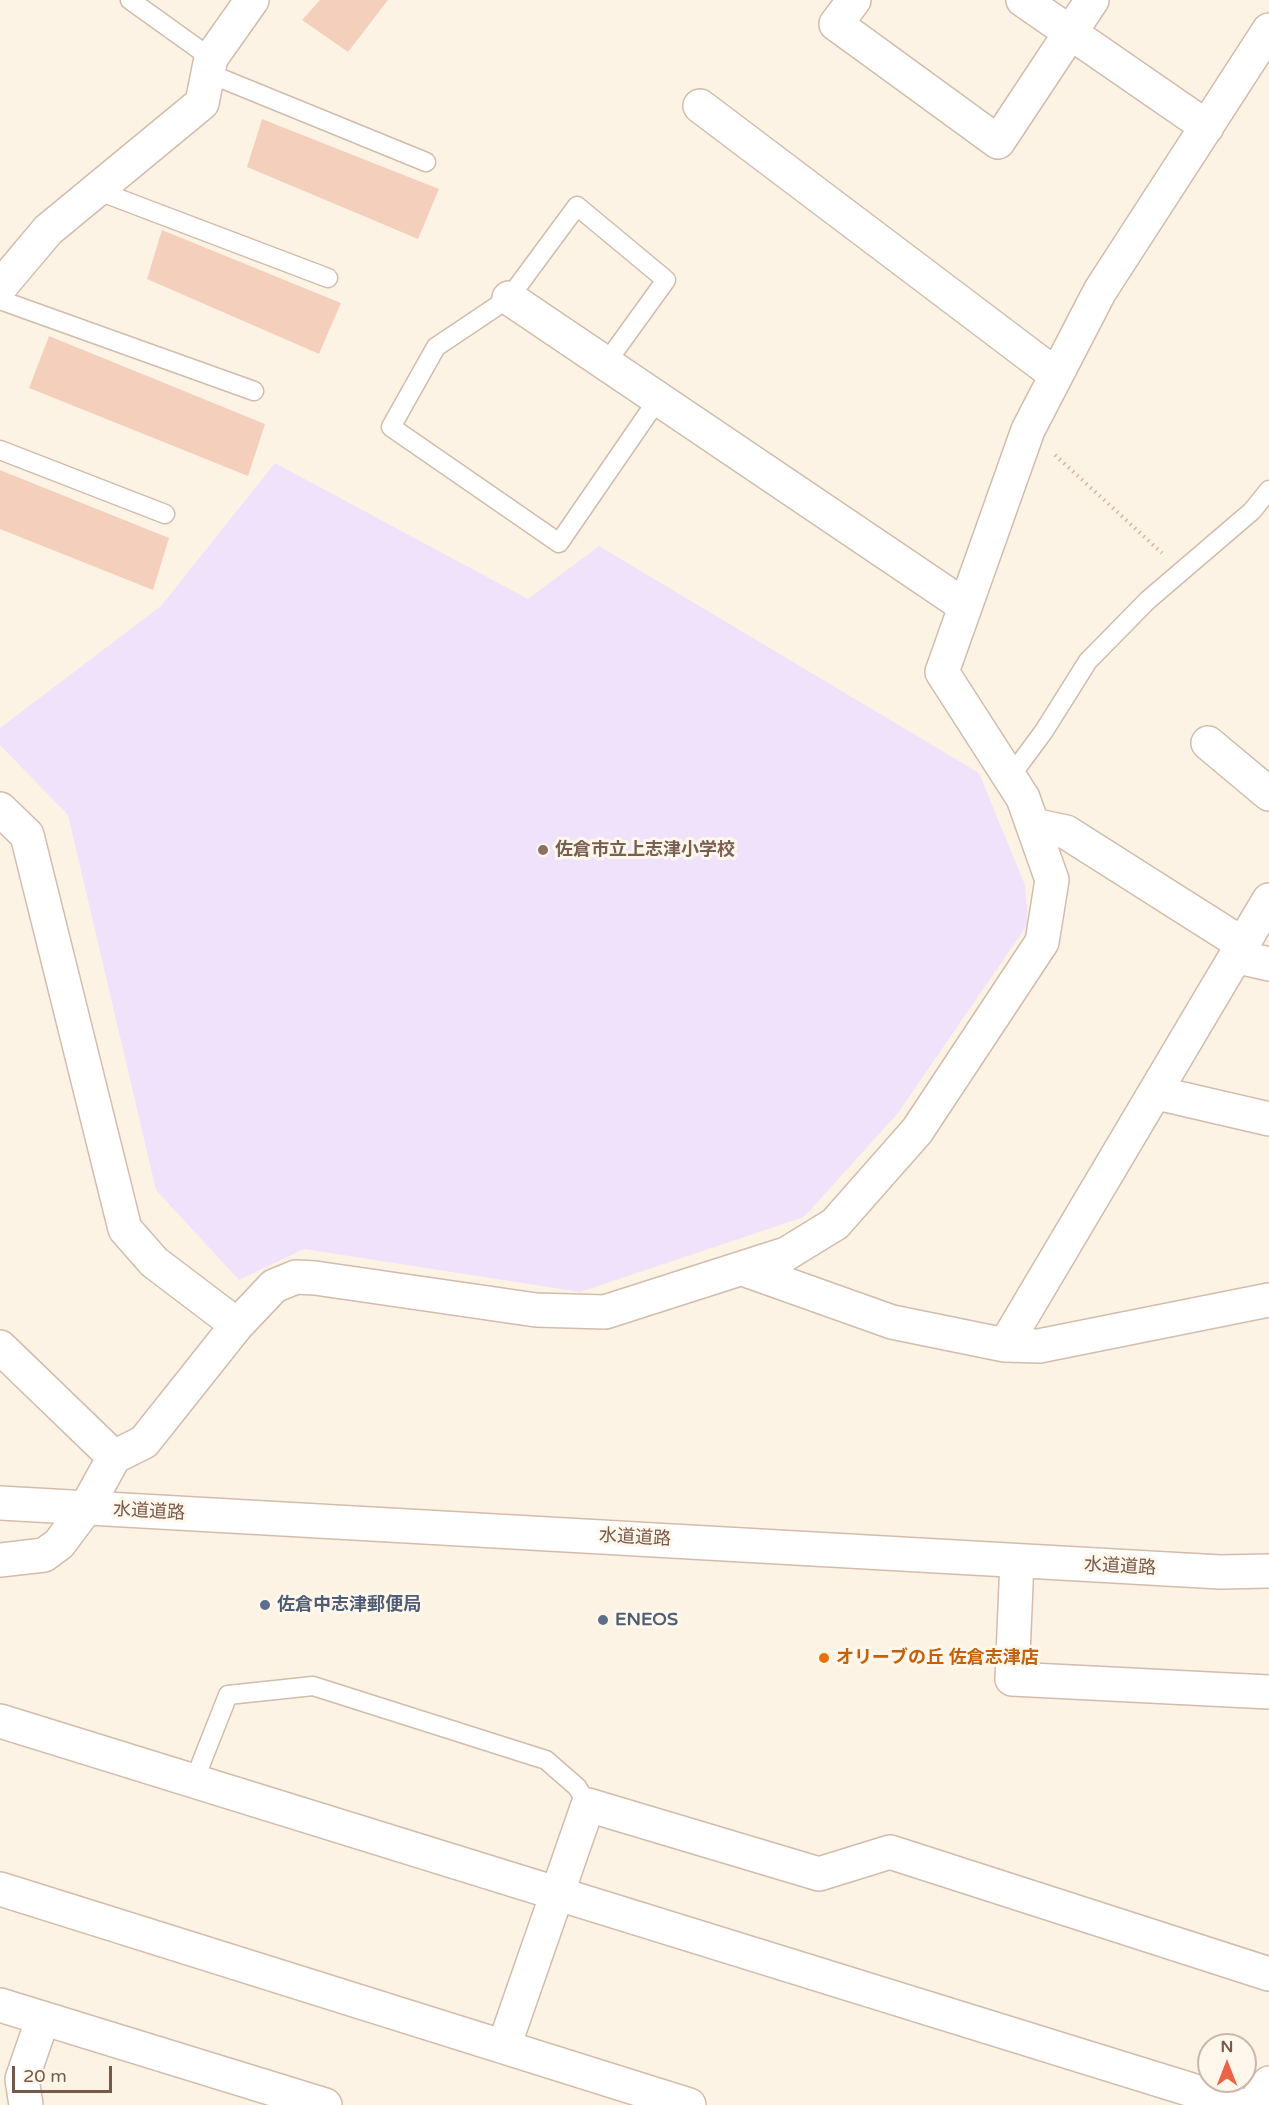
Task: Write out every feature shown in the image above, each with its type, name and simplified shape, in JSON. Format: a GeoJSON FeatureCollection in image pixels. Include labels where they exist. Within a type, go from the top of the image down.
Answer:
{"type":"FeatureCollection","features":[{"type":"Feature","properties":{"kind":"street"},"geometry":{"type":"LineString","coordinates":[[0,287],[48,230],[202,103],[209,65],[252,0]]}},
{"type":"Feature","properties":{"kind":"street"},"geometry":{"type":"LineString","coordinates":[[854,0],[836,24],[998,142],[1092,0]]}},
{"type":"Feature","properties":{"kind":"street"},"geometry":{"type":"LineString","coordinates":[[1023,0],[1207,127]]}},
{"type":"Feature","properties":{"kind":"street"},"geometry":{"type":"LineString","coordinates":[[0,1560],[44,1555],[59,1544],[86,1508],[114,1457],[144,1442],[237,1325],[274,1286],[296,1277],[536,1311],[605,1312],[786,1254],[835,1224],[917,1131],[1042,942],[1052,880],[1023,798],[942,672],[1028,430],[1056,375],[1100,291],[1269,30]]}},
{"type":"Feature","properties":{"kind":"street"},"geometry":{"type":"LineString","coordinates":[[700,106],[1056,375]]}},
{"type":"Feature","properties":{"kind":"street"},"geometry":{"type":"LineString","coordinates":[[509,298],[965,606]]}},
{"type":"Feature","properties":{"kind":"street"},"geometry":{"type":"LineString","coordinates":[[1208,743],[1269,794]]}},
{"type":"Feature","properties":{"kind":"street"},"geometry":{"type":"LineString","coordinates":[[0,809],[27,835],[125,1229],[154,1262],[237,1325]]}},
{"type":"Feature","properties":{"kind":"street"},"geometry":{"type":"LineString","coordinates":[[1033,825],[1066,832],[1250,955]]}},
{"type":"Feature","properties":{"kind":"street"},"geometry":{"type":"LineString","coordinates":[[1005,1345],[1157,1094],[1250,955],[1269,900]]}},
{"type":"Feature","properties":{"kind":"street"},"geometry":{"type":"LineString","coordinates":[[1157,1094],[1269,1119]]}},
{"type":"Feature","properties":{"kind":"street"},"geometry":{"type":"LineString","coordinates":[[743,1269],[892,1322],[1005,1345],[1039,1346],[1269,1300]]}},
{"type":"Feature","properties":{"kind":"street"},"geometry":{"type":"LineString","coordinates":[[0,1347],[114,1457]]}},
{"type":"Feature","properties":{"kind":"street","name":"水道道路"},"geometry":{"type":"LineString","coordinates":[[0,1503],[1220,1572],[1269,1571]]}},
{"type":"Feature","properties":{"kind":"street"},"geometry":{"type":"LineString","coordinates":[[1017,1561],[1012,1680],[1269,1692]]}},
{"type":"Feature","properties":{"kind":"street"},"geometry":{"type":"LineString","coordinates":[[0,1720],[1240,2105]]}},
{"type":"Feature","properties":{"kind":"street"},"geometry":{"type":"LineString","coordinates":[[504,2046],[588,1805],[819,1874],[890,1852],[1269,1974]]}},
{"type":"Feature","properties":{"kind":"street"},"geometry":{"type":"LineString","coordinates":[[0,1889],[689,2105]]}},
{"type":"Feature","properties":{"kind":"street"},"geometry":{"type":"LineString","coordinates":[[0,2005],[325,2105]]}},
{"type":"Feature","properties":{"kind":"street"},"geometry":{"type":"LineString","coordinates":[[26,2105],[22,2079],[43,2018]]}},
{"type":"Feature","properties":{"kind":"street"},"geometry":{"type":"LineString","coordinates":[[1252,2105],[1269,2083]]}},
{"type":"Feature","properties":{"kind":"lane"},"geometry":{"type":"LineString","coordinates":[[130,0],[209,65],[426,162]]}},
{"type":"Feature","properties":{"kind":"lane"},"geometry":{"type":"LineString","coordinates":[[96,190],[328,278]]}},
{"type":"Feature","properties":{"kind":"lane"},"geometry":{"type":"LineString","coordinates":[[606,363],[666,280],[577,206],[509,298],[436,346],[392,427],[559,543],[658,399]]}},
{"type":"Feature","properties":{"kind":"lane"},"geometry":{"type":"LineString","coordinates":[[0,300],[254,391]]}},
{"type":"Feature","properties":{"kind":"lane"},"geometry":{"type":"LineString","coordinates":[[0,450],[165,514]]}},
{"type":"Feature","properties":{"kind":"lane"},"geometry":{"type":"LineString","coordinates":[[1010,777],[1044,731],[1088,661],[1148,600],[1252,511],[1269,490]]}},
{"type":"Feature","properties":{"kind":"lane"},"geometry":{"type":"LineString","coordinates":[[194,1781],[228,1695],[313,1686],[546,1760],[577,1787],[588,1805]]}},
{"type":"Feature","properties":{"kind":"path"},"geometry":{"type":"LineString","coordinates":[[1028,430],[1183,571]]}},
{"type":"Feature","properties":{"kind":"shaded area","name":"佐倉市立上志津小学校"},"geometry":{"type":"Polygon","coordinates":[[[275,463],[528,599],[599,546],[979,773],[1025,885],[1028,924],[898,1113],[804,1217],[580,1292],[304,1249],[239,1280],[156,1190],[68,815],[0,745],[0,728],[161,606],[275,463]]]}},
{"type":"Feature","properties":{"kind":"building"},"geometry":{"type":"Polygon","coordinates":[[[320,0],[388,0],[348,52],[302,20],[320,0]]]}},
{"type":"Feature","properties":{"kind":"building"},"geometry":{"type":"Polygon","coordinates":[[[262,119],[439,189],[418,239],[247,167],[262,119]]]}},
{"type":"Feature","properties":{"kind":"building"},"geometry":{"type":"Polygon","coordinates":[[[162,230],[341,303],[319,354],[147,279],[162,230]]]}},
{"type":"Feature","properties":{"kind":"building"},"geometry":{"type":"Polygon","coordinates":[[[49,336],[265,424],[248,476],[29,388],[49,336]]]}},
{"type":"Feature","properties":{"kind":"building"},"geometry":{"type":"Polygon","coordinates":[[[0,470],[169,538],[153,590],[0,529],[0,470]]]}},
{"type":"Feature","properties":{"kind":"place","name":"佐倉市立上志津小学校"},"geometry":{"type":"Point","coordinates":[543,850]}},
{"type":"Feature","properties":{"kind":"place","name":"佐倉中志津郵便局"},"geometry":{"type":"Point","coordinates":[265,1605]}},
{"type":"Feature","properties":{"kind":"place","name":"ENEOS"},"geometry":{"type":"Point","coordinates":[603,1620]}},
{"type":"Feature","properties":{"kind":"place","name":"オリーブの丘 佐倉志津店"},"geometry":{"type":"Point","coordinates":[824,1658]}}]}
